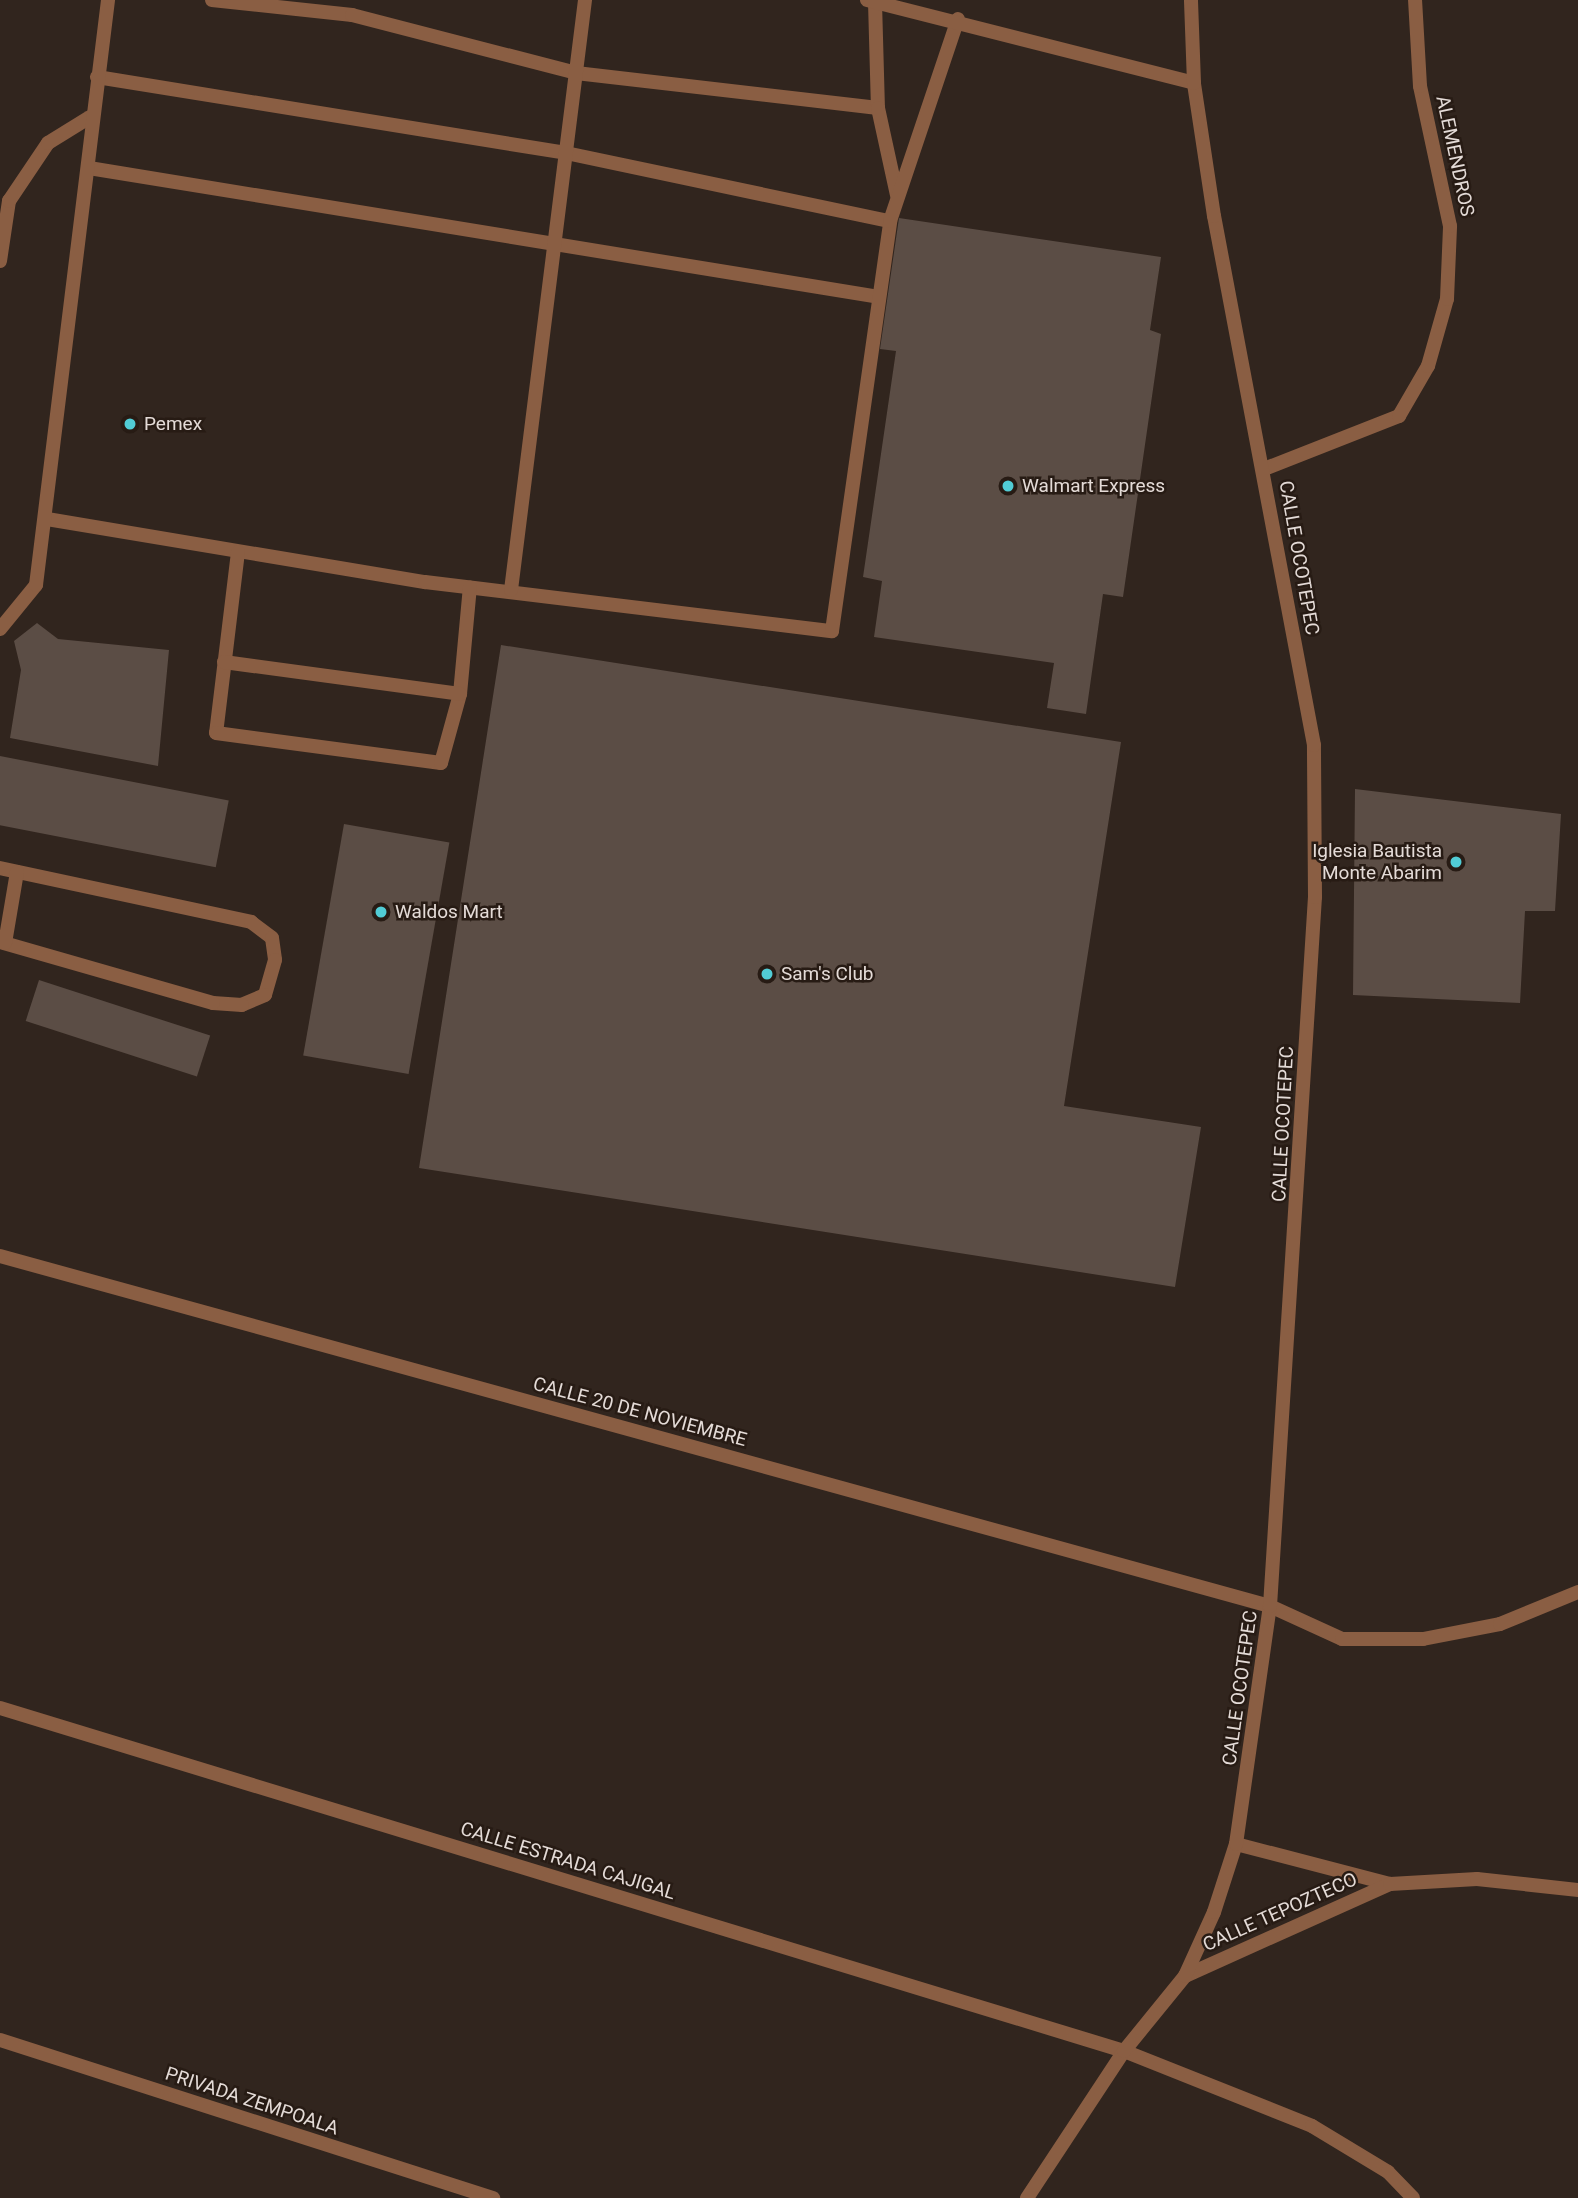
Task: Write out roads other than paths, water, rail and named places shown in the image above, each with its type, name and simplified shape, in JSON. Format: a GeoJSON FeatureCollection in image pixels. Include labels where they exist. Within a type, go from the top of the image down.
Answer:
{"type":"FeatureCollection","features":[{"type":"Feature","properties":{"kind":"street"},"geometry":{"type":"LineString","coordinates":[[0,629],[36,585],[47,519],[89,168],[90,117],[108,0]]}},
{"type":"Feature","properties":{"kind":"street"},"geometry":{"type":"LineString","coordinates":[[212,0],[352,15],[576,72],[878,108]]}},
{"type":"Feature","properties":{"kind":"street"},"geometry":{"type":"LineString","coordinates":[[511,590],[552,241],[585,0]]}},
{"type":"Feature","properties":{"kind":"street","name":"CALLE OCOTEPEC"},"geometry":{"type":"LineString","coordinates":[[1027,2198],[1125,2051],[1185,1976],[1236,1844],[1270,1606],[1315,884],[1314,745],[1194,83],[1191,0]]}},
{"type":"Feature","properties":{"kind":"street","name":"ALEMENDROS"},"geometry":{"type":"LineString","coordinates":[[1264,469],[1399,416],[1428,366],[1447,299],[1450,226],[1420,86],[1415,0]]}},
{"type":"Feature","properties":{"kind":"street"},"geometry":{"type":"LineString","coordinates":[[898,196],[878,108],[871,1],[958,19],[1194,83]]}},
{"type":"Feature","properties":{"kind":"street"},"geometry":{"type":"LineString","coordinates":[[47,519],[238,552],[470,587],[832,631],[890,221],[958,19]]}},
{"type":"Feature","properties":{"kind":"street"},"geometry":{"type":"LineString","coordinates":[[97,77],[566,153],[890,221]]}},
{"type":"Feature","properties":{"kind":"street"},"geometry":{"type":"LineString","coordinates":[[0,261],[9,201],[48,143],[90,117]]}},
{"type":"Feature","properties":{"kind":"street"},"geometry":{"type":"LineString","coordinates":[[89,168],[879,296]]}},
{"type":"Feature","properties":{"kind":"street"},"geometry":{"type":"LineString","coordinates":[[238,552],[216,733],[441,763],[460,694],[470,587]]}},
{"type":"Feature","properties":{"kind":"street"},"geometry":{"type":"LineString","coordinates":[[224,662],[460,694]]}},
{"type":"Feature","properties":{"kind":"street"},"geometry":{"type":"LineString","coordinates":[[0,868],[251,922],[271,938],[275,960],[265,995],[242,1005],[213,1003],[2,942],[17,872]]}},
{"type":"Feature","properties":{"kind":"street","name":"CALLE 20 DE NOVIEMBRE"},"geometry":{"type":"LineString","coordinates":[[0,1256],[1270,1606],[1342,1639],[1423,1639],[1500,1624],[1578,1592]]}},
{"type":"Feature","properties":{"kind":"street","name":"CALLE ESTRADA CAJIGAL"},"geometry":{"type":"LineString","coordinates":[[0,1708],[1125,2051],[1312,2126],[1388,2172],[1413,2198]]}},
{"type":"Feature","properties":{"kind":"street","name":"CALLE TEPOZTECO"},"geometry":{"type":"LineString","coordinates":[[1236,1844],[1390,1884],[1477,1879],[1578,1890]]}},
{"type":"Feature","properties":{"kind":"street","name":"CALLE TEPOZTECO"},"geometry":{"type":"LineString","coordinates":[[1185,1976],[1390,1884]]}},
{"type":"Feature","properties":{"kind":"street","name":"PRIVADA ZEMPOALA"},"geometry":{"type":"LineString","coordinates":[[0,2040],[493,2198]]}},
{"type":"Feature","properties":{"kind":"place","name":"Pemex"},"geometry":{"type":"Point","coordinates":[130,424]}},
{"type":"Feature","properties":{"kind":"place","name":"Walmart Express"},"geometry":{"type":"Point","coordinates":[1008,486]}},
{"type":"Feature","properties":{"kind":"place","name":"Iglesia Bautista Monte Abarim"},"geometry":{"type":"Point","coordinates":[1456,862]}},
{"type":"Feature","properties":{"kind":"place","name":"Waldos Mart"},"geometry":{"type":"Point","coordinates":[381,912]}},
{"type":"Feature","properties":{"kind":"place","name":"Sam's Club"},"geometry":{"type":"Point","coordinates":[767,974]}}]}
